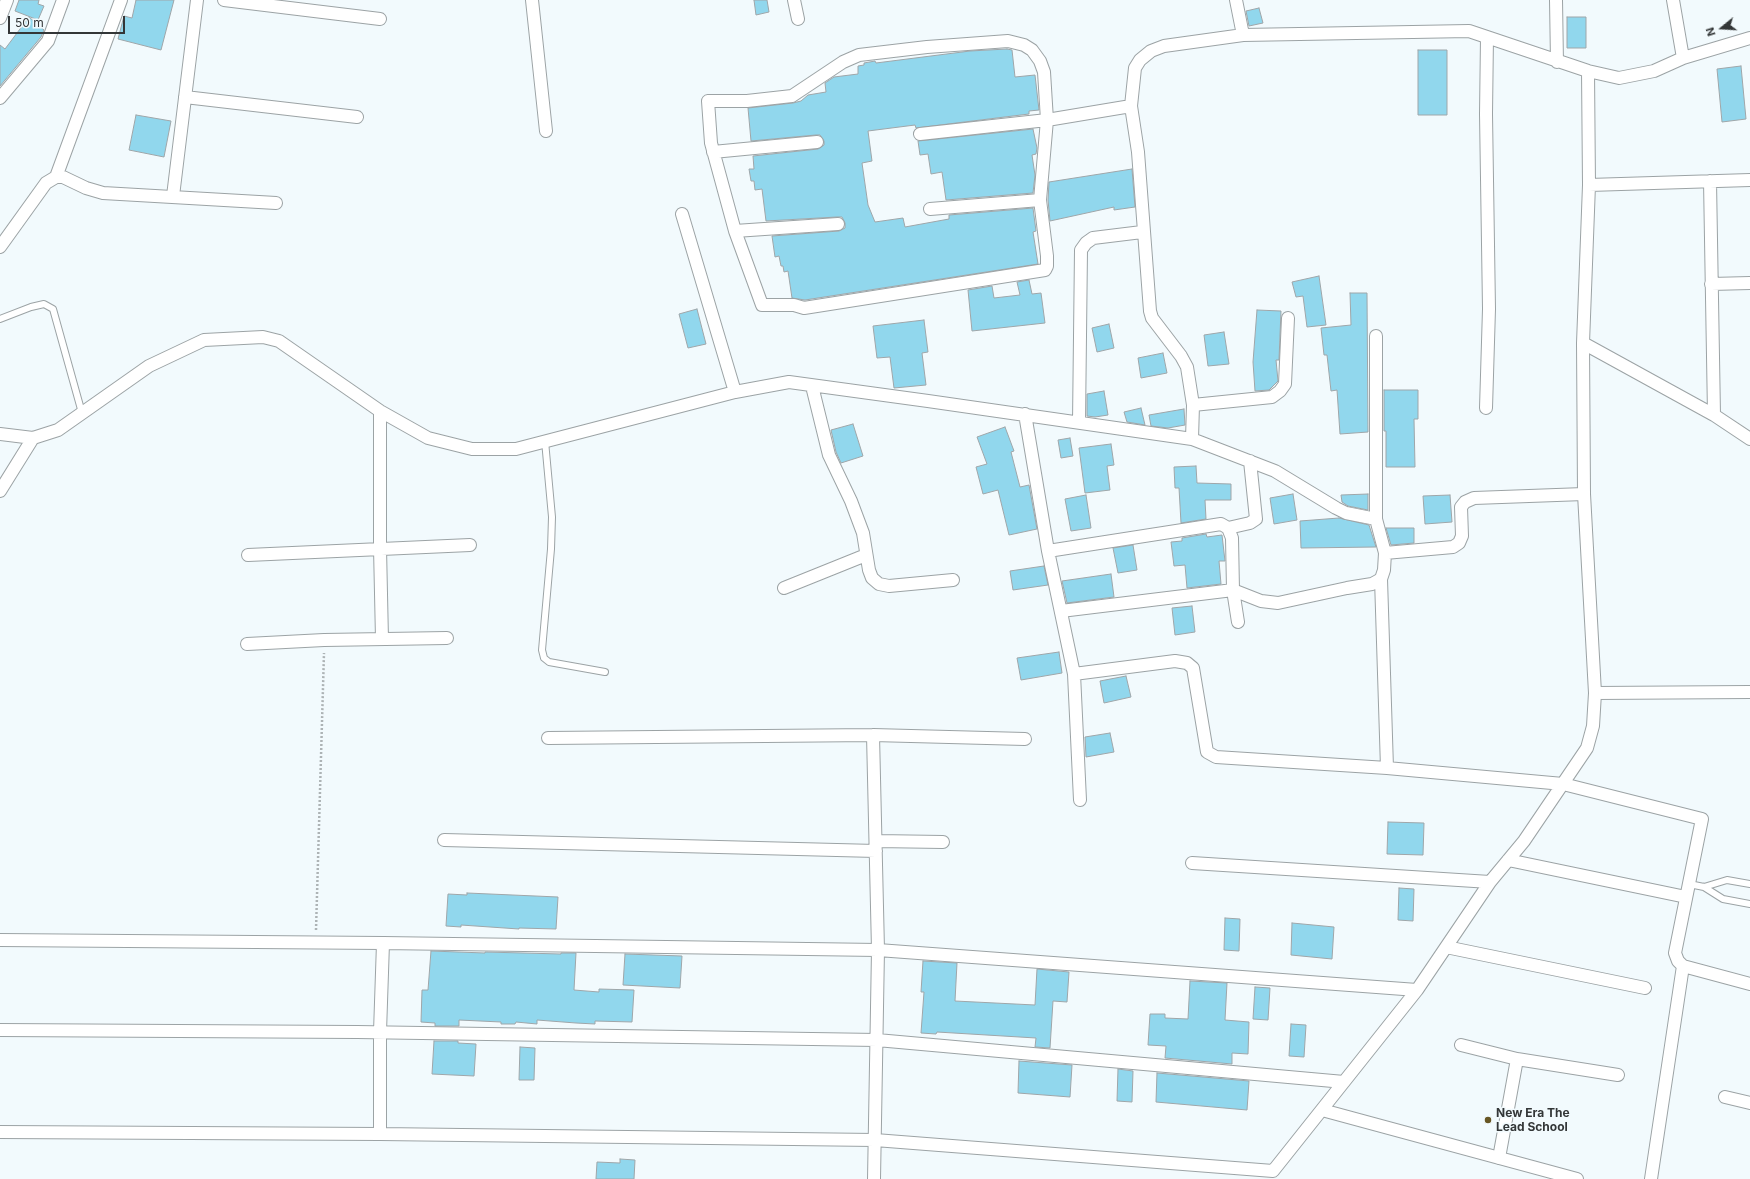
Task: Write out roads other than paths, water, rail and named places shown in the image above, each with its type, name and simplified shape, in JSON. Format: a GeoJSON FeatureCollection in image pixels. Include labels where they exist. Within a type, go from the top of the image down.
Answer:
{"type":"FeatureCollection","features":[{"type":"Feature","properties":{"kind":"street"},"geometry":{"type":"LineString","coordinates":[[0,18],[7,0]]}},
{"type":"Feature","properties":{"kind":"street"},"geometry":{"type":"LineString","coordinates":[[0,98],[48,41],[63,0]]}},
{"type":"Feature","properties":{"kind":"street"},"geometry":{"type":"LineString","coordinates":[[56,177],[121,0]]}},
{"type":"Feature","properties":{"kind":"street"},"geometry":{"type":"LineString","coordinates":[[173,196],[197,0]]}},
{"type":"Feature","properties":{"kind":"street"},"geometry":{"type":"LineString","coordinates":[[224,0],[380,19]]}},
{"type":"Feature","properties":{"kind":"street"},"geometry":{"type":"LineString","coordinates":[[532,0],[546,131]]}},
{"type":"Feature","properties":{"kind":"street"},"geometry":{"type":"LineString","coordinates":[[794,0],[798,19]]}},
{"type":"Feature","properties":{"kind":"street"},"geometry":{"type":"LineString","coordinates":[[1236,0],[1243,35]]}},
{"type":"Feature","properties":{"kind":"street"},"geometry":{"type":"LineString","coordinates":[[1556,0],[1557,62]]}},
{"type":"Feature","properties":{"kind":"street"},"geometry":{"type":"LineString","coordinates":[[1673,0],[1684,58]]}},
{"type":"Feature","properties":{"kind":"street"},"geometry":{"type":"LineString","coordinates":[[1192,439],[1193,405],[1187,367],[1182,356],[1152,318],[1150,311],[1142,232],[1138,152],[1131,106],[1135,68],[1140,60],[1164,46],[1243,35],[1469,31],[1588,72],[1619,78],[1654,71],[1684,58],[1750,38]]}},
{"type":"Feature","properties":{"kind":"street"},"geometry":{"type":"LineString","coordinates":[[1486,408],[1488,309],[1486,114],[1488,37]]}},
{"type":"Feature","properties":{"kind":"street"},"geometry":{"type":"LineString","coordinates":[[1008,40],[1024,45],[1032,50],[1044,72],[1047,120],[1040,200],[1047,261],[1047,266],[1044,271],[804,308],[794,305],[762,305],[735,231],[713,152],[708,101],[746,102],[792,96],[844,62],[859,55],[1008,40]]}},
{"type":"Feature","properties":{"kind":"street"},"geometry":{"type":"LineString","coordinates":[[0,1132],[380,1134],[875,1140],[1271,1175],[1417,990],[1490,882],[1524,841],[1586,748],[1593,726],[1596,693],[1584,494],[1584,343],[1589,185],[1588,72]]}},
{"type":"Feature","properties":{"kind":"street"},"geometry":{"type":"LineString","coordinates":[[185,97],[357,117]]}},
{"type":"Feature","properties":{"kind":"street"},"geometry":{"type":"LineString","coordinates":[[920,134],[1047,120],[1131,106]]}},
{"type":"Feature","properties":{"kind":"street"},"geometry":{"type":"LineString","coordinates":[[713,152],[817,142]]}},
{"type":"Feature","properties":{"kind":"street"},"geometry":{"type":"LineString","coordinates":[[0,247],[46,183],[56,177],[63,177],[86,188],[103,193],[276,203]]}},
{"type":"Feature","properties":{"kind":"street"},"geometry":{"type":"LineString","coordinates":[[1589,185],[1750,180]]}},
{"type":"Feature","properties":{"kind":"street"},"geometry":{"type":"LineString","coordinates":[[1710,181],[1714,415]]}},
{"type":"Feature","properties":{"kind":"street"},"geometry":{"type":"LineString","coordinates":[[930,209],[1040,200]]}},
{"type":"Feature","properties":{"kind":"street"},"geometry":{"type":"LineString","coordinates":[[682,214],[734,392]]}},
{"type":"Feature","properties":{"kind":"street"},"geometry":{"type":"LineString","coordinates":[[735,231],[838,224]]}},
{"type":"Feature","properties":{"kind":"street"},"geometry":{"type":"LineString","coordinates":[[1079,422],[1081,250],[1086,243],[1093,238],[1142,232]]}},
{"type":"Feature","properties":{"kind":"street"},"geometry":{"type":"LineString","coordinates":[[1712,284],[1750,283]]}},
{"type":"Feature","properties":{"kind":"street"},"geometry":{"type":"LineString","coordinates":[[1193,405],[1272,397],[1280,391],[1285,384],[1288,318]]}},
{"type":"Feature","properties":{"kind":"street"},"geometry":{"type":"LineString","coordinates":[[1376,336],[1376,519],[1385,553],[1384,570],[1381,579],[1386,768]]}},
{"type":"Feature","properties":{"kind":"street"},"geometry":{"type":"LineString","coordinates":[[0,434],[33,438],[58,430],[150,366],[204,340],[263,337],[279,341],[380,411],[428,438],[472,449],[516,449],[734,392],[788,382],[1024,414],[1192,439],[1275,471],[1346,513],[1376,519]]}},
{"type":"Feature","properties":{"kind":"street"},"geometry":{"type":"LineString","coordinates":[[1584,343],[1714,415],[1750,439]]}},
{"type":"Feature","properties":{"kind":"street"},"geometry":{"type":"LineString","coordinates":[[812,386],[829,455],[851,501],[863,533],[866,555],[872,578],[879,584],[889,586],[953,580]]}},
{"type":"Feature","properties":{"kind":"street"},"geometry":{"type":"LineString","coordinates":[[380,411],[380,548],[382,639]]}},
{"type":"Feature","properties":{"kind":"street"},"geometry":{"type":"LineString","coordinates":[[1024,414],[1048,551],[1074,674],[1080,800]]}},
{"type":"Feature","properties":{"kind":"street"},"geometry":{"type":"LineString","coordinates":[[0,491],[33,438]]}},
{"type":"Feature","properties":{"kind":"street"},"geometry":{"type":"LineString","coordinates":[[1228,528],[1250,523],[1256,519],[1250,461]]}},
{"type":"Feature","properties":{"kind":"street"},"geometry":{"type":"LineString","coordinates":[[1385,553],[1453,547],[1459,544],[1462,536],[1461,507],[1465,502],[1474,498],[1584,494]]}},
{"type":"Feature","properties":{"kind":"street"},"geometry":{"type":"LineString","coordinates":[[1048,551],[1213,524],[1221,524],[1228,528],[1232,538],[1233,590],[1238,622]]}},
{"type":"Feature","properties":{"kind":"street"},"geometry":{"type":"LineString","coordinates":[[248,555],[470,545]]}},
{"type":"Feature","properties":{"kind":"street"},"geometry":{"type":"LineString","coordinates":[[784,588],[866,555]]}},
{"type":"Feature","properties":{"kind":"street"},"geometry":{"type":"LineString","coordinates":[[1060,611],[1233,590],[1261,601],[1278,603],[1372,584],[1381,579]]}},
{"type":"Feature","properties":{"kind":"street"},"geometry":{"type":"LineString","coordinates":[[247,644],[324,640],[447,638]]}},
{"type":"Feature","properties":{"kind":"street"},"geometry":{"type":"LineString","coordinates":[[1074,674],[1175,661],[1187,664],[1193,668],[1207,752],[1216,757],[1386,768],[1563,784],[1702,819],[1675,953],[1678,961],[1683,966],[1750,984]]}},
{"type":"Feature","properties":{"kind":"street"},"geometry":{"type":"LineString","coordinates":[[1596,693],[1750,692]]}},
{"type":"Feature","properties":{"kind":"street"},"geometry":{"type":"LineString","coordinates":[[548,738],[873,734],[1025,739]]}},
{"type":"Feature","properties":{"kind":"street"},"geometry":{"type":"LineString","coordinates":[[873,734],[878,950],[874,1179]]}},
{"type":"Feature","properties":{"kind":"street"},"geometry":{"type":"LineString","coordinates":[[444,840],[876,846],[943,842]]}},
{"type":"Feature","properties":{"kind":"street"},"geometry":{"type":"LineString","coordinates":[[1508,860],[1686,897]]}},
{"type":"Feature","properties":{"kind":"street"},"geometry":{"type":"LineString","coordinates":[[1192,863],[1490,882]]}},
{"type":"Feature","properties":{"kind":"street"},"geometry":{"type":"LineString","coordinates":[[0,940],[316,942],[878,950],[1417,990]]}},
{"type":"Feature","properties":{"kind":"street"},"geometry":{"type":"LineString","coordinates":[[380,1134],[380,1032],[383,943]]}},
{"type":"Feature","properties":{"kind":"street"},"geometry":{"type":"LineString","coordinates":[[1446,947],[1644,988]]}},
{"type":"Feature","properties":{"kind":"street"},"geometry":{"type":"LineString","coordinates":[[1651,1179],[1683,966]]}},
{"type":"Feature","properties":{"kind":"street"},"geometry":{"type":"LineString","coordinates":[[0,1030],[380,1032],[877,1040],[1344,1082]]}},
{"type":"Feature","properties":{"kind":"street"},"geometry":{"type":"LineString","coordinates":[[1461,1045],[1517,1059],[1618,1075]]}},
{"type":"Feature","properties":{"kind":"street"},"geometry":{"type":"LineString","coordinates":[[1499,1158],[1517,1059]]}},
{"type":"Feature","properties":{"kind":"street"},"geometry":{"type":"LineString","coordinates":[[1725,1097],[1750,1103]]}},
{"type":"Feature","properties":{"kind":"street"},"geometry":{"type":"LineString","coordinates":[[1322,1110],[1576,1179]]}},
{"type":"Feature","properties":{"kind":"lane"},"geometry":{"type":"LineString","coordinates":[[0,319],[31,307],[44,304],[53,309],[82,414]]}},
{"type":"Feature","properties":{"kind":"lane"},"geometry":{"type":"LineString","coordinates":[[545,441],[552,517],[551,549],[542,650],[544,658],[549,662],[605,672]]}},
{"type":"Feature","properties":{"kind":"lane"},"geometry":{"type":"LineString","coordinates":[[1704,887],[1727,880],[1750,884]]}},
{"type":"Feature","properties":{"kind":"lane"},"geometry":{"type":"LineString","coordinates":[[1689,884],[1704,887],[1723,900],[1750,904]]}},
{"type":"Feature","properties":{"kind":"place","name":"New Era The Lead School"},"geometry":{"type":"Point","coordinates":[1488,1120]}}]}
